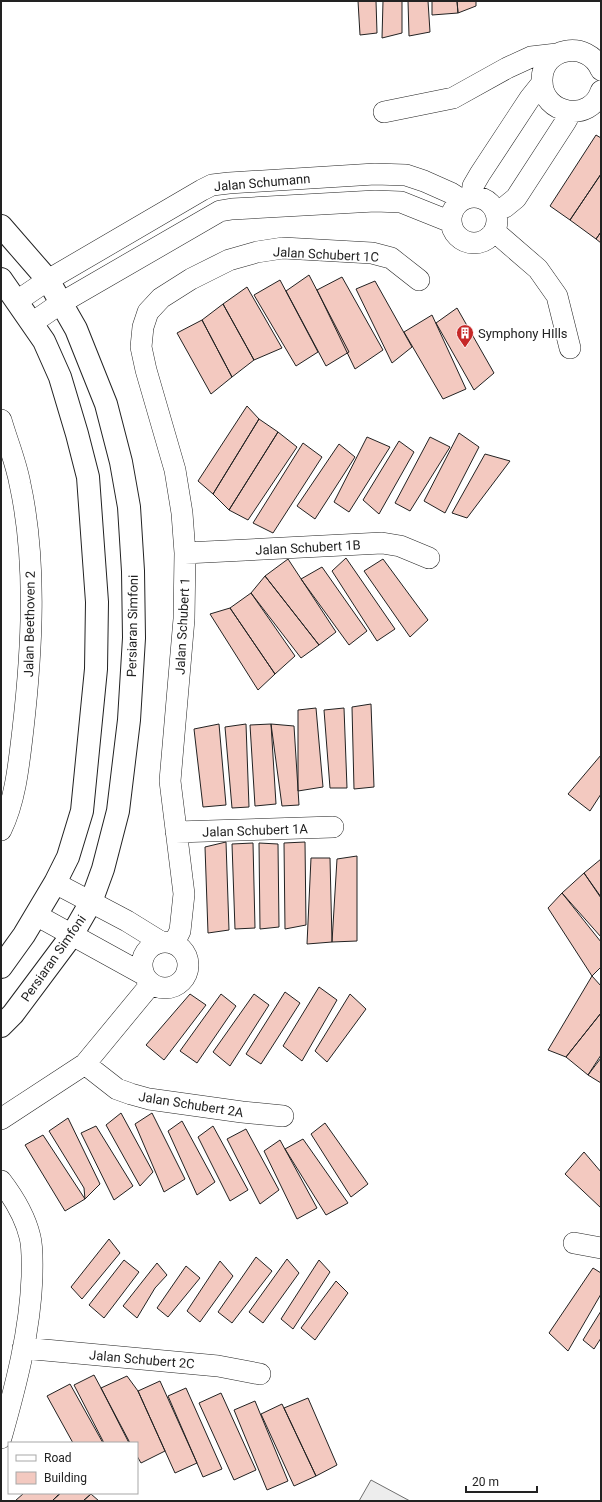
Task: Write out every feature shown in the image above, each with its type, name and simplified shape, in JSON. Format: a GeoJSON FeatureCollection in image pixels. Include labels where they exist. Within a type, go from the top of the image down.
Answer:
{"type":"FeatureCollection","features":[{"type":"Feature","properties":{"kind":"street"},"geometry":{"type":"LineString","coordinates":[[384,112],[453,98],[507,68],[531,57],[557,54],[572,50],[582,51],[591,56],[601,70]]}},
{"type":"Feature","properties":{"kind":"street"},"geometry":{"type":"LineString","coordinates":[[557,54],[547,64],[543,72],[543,90],[547,98],[553,105],[562,110],[571,112],[580,111],[598,102]]}},
{"type":"Feature","properties":{"kind":"street"},"geometry":{"type":"LineString","coordinates":[[542,83],[530,98],[480,174],[467,198],[453,209],[451,222],[454,232],[459,238],[466,242],[474,243],[482,242],[489,238],[495,221],[505,207],[516,198],[571,112]]}},
{"type":"Feature","properties":{"kind":"street","name":"Jalan Schumann"},"geometry":{"type":"LineString","coordinates":[[17,301],[48,280],[212,185],[367,175],[406,175],[467,198],[480,197],[492,205],[495,221],[538,269],[557,296],[570,348]]}},
{"type":"Feature","properties":{"kind":"street","name":"Jalan Schumann"},"geometry":{"type":"LineString","coordinates":[[32,323],[61,303],[220,211],[367,201],[401,202],[451,222]]}},
{"type":"Feature","properties":{"kind":"street","name":"Persiaran Simfoni"},"geometry":{"type":"LineString","coordinates":[[1,226],[48,280],[76,329],[103,398],[119,455],[129,507],[133,571],[134,638],[129,720],[118,811],[91,902],[72,935],[13,1014],[1,1026]]}},
{"type":"Feature","properties":{"kind":"street","name":"Jalan Schubert 1C"},"geometry":{"type":"LineString","coordinates":[[148,312],[161,298],[167,294],[191,279],[229,260],[257,252],[283,248],[372,253],[391,258],[419,280]]}},
{"type":"Feature","properties":{"kind":"street"},"geometry":{"type":"LineString","coordinates":[[1,279],[44,341],[60,377],[77,434],[88,477],[97,602],[96,668],[82,811],[68,857],[55,883],[24,936],[1,968]]}},
{"type":"Feature","properties":{"kind":"street","name":"Jalan Schubert 1"},"geometry":{"type":"LineString","coordinates":[[148,312],[143,327],[142,347],[146,370],[175,470],[182,512],[185,553],[184,619],[170,781],[184,894],[180,931],[167,943]]}},
{"type":"Feature","properties":{"kind":"street","name":"Jalan Beethoven 2"},"geometry":{"type":"LineString","coordinates":[[1,420],[20,483],[27,528],[31,632],[28,688],[19,758],[12,799],[1,830]]}},
{"type":"Feature","properties":{"kind":"street","name":"Jalan Schubert 1B"},"geometry":{"type":"LineString","coordinates":[[185,553],[382,543],[400,546],[429,558]]}},
{"type":"Feature","properties":{"kind":"street","name":"Jalan Schubert 1A"},"geometry":{"type":"LineString","coordinates":[[176,832],[333,827]]}},
{"type":"Feature","properties":{"kind":"street"},"geometry":{"type":"LineString","coordinates":[[36,915],[147,979],[157,987],[172,988],[184,980],[188,966],[188,959],[180,947],[167,943],[55,883]]}},
{"type":"Feature","properties":{"kind":"street"},"geometry":{"type":"LineString","coordinates":[[147,979],[142,968],[143,956],[150,947],[167,943]]}},
{"type":"Feature","properties":{"kind":"street"},"geometry":{"type":"LineString","coordinates":[[1,1119],[85,1064],[147,979]]}},
{"type":"Feature","properties":{"kind":"street","name":"Jalan Schubert 2A"},"geometry":{"type":"LineString","coordinates":[[85,1064],[117,1089],[149,1099],[242,1112],[284,1116]]}},
{"type":"Feature","properties":{"kind":"street"},"geometry":{"type":"LineString","coordinates":[[1,1181],[14,1198],[25,1219],[31,1239],[32,1263],[31,1300],[23,1348],[13,1394],[1,1438]]}},
{"type":"Feature","properties":{"kind":"street"},"geometry":{"type":"LineString","coordinates":[[574,1243],[601,1248]]}},
{"type":"Feature","properties":{"kind":"street","name":"Jalan Schubert 2C"},"geometry":{"type":"LineString","coordinates":[[23,1348],[218,1366],[260,1374]]}},
{"type":"Feature","properties":{"kind":"shaded area"},"geometry":{"type":"Polygon","coordinates":[[[371,1480],[410,1501],[359,1501],[371,1480]]]}},
{"type":"Feature","properties":{"kind":"building"},"geometry":{"type":"Polygon","coordinates":[[[358,1],[376,1],[377,33],[360,35],[358,1]]]}},
{"type":"Feature","properties":{"kind":"building"},"geometry":{"type":"Polygon","coordinates":[[[383,1],[402,1],[402,33],[382,38],[383,1]]]}},
{"type":"Feature","properties":{"kind":"building"},"geometry":{"type":"Polygon","coordinates":[[[408,1],[428,1],[430,32],[409,36],[408,1]]]}},
{"type":"Feature","properties":{"kind":"building"},"geometry":{"type":"Polygon","coordinates":[[[432,1],[457,1],[458,13],[432,15],[432,1]]]}},
{"type":"Feature","properties":{"kind":"building"},"geometry":{"type":"Polygon","coordinates":[[[457,1],[476,1],[476,6],[458,13],[457,1]]]}},
{"type":"Feature","properties":{"kind":"building"},"geometry":{"type":"Polygon","coordinates":[[[596,135],[601,138],[601,174],[570,220],[550,206],[596,135]]]}},
{"type":"Feature","properties":{"kind":"building"},"geometry":{"type":"Polygon","coordinates":[[[601,174],[601,232],[596,239],[570,220],[601,174]]]}},
{"type":"Feature","properties":{"kind":"building"},"geometry":{"type":"Polygon","coordinates":[[[601,232],[601,243],[596,239],[601,232]]]}},
{"type":"Feature","properties":{"kind":"building"},"geometry":{"type":"Polygon","coordinates":[[[309,275],[349,352],[326,366],[286,291],[309,275]]]}},
{"type":"Feature","properties":{"kind":"building"},"geometry":{"type":"Polygon","coordinates":[[[342,277],[383,350],[355,369],[317,290],[342,277]]]}},
{"type":"Feature","properties":{"kind":"building"},"geometry":{"type":"Polygon","coordinates":[[[280,280],[318,352],[296,366],[254,295],[280,280]]]}},
{"type":"Feature","properties":{"kind":"building"},"geometry":{"type":"Polygon","coordinates":[[[375,281],[412,347],[392,363],[356,289],[375,281]]]}},
{"type":"Feature","properties":{"kind":"building"},"geometry":{"type":"Polygon","coordinates":[[[247,287],[282,348],[254,360],[223,304],[247,287]]]}},
{"type":"Feature","properties":{"kind":"building"},"geometry":{"type":"Polygon","coordinates":[[[223,304],[254,360],[232,377],[202,320],[223,304]]]}},
{"type":"Feature","properties":{"kind":"building","name":"Symphony HIlls"},"geometry":{"type":"Polygon","coordinates":[[[457,308],[494,373],[474,390],[436,323],[457,308]]]}},
{"type":"Feature","properties":{"kind":"building"},"geometry":{"type":"Polygon","coordinates":[[[432,315],[466,389],[443,399],[404,332],[432,315]]]}},
{"type":"Feature","properties":{"kind":"building"},"geometry":{"type":"Polygon","coordinates":[[[202,320],[232,377],[211,394],[177,333],[202,320]]]}},
{"type":"Feature","properties":{"kind":"building"},"geometry":{"type":"Polygon","coordinates":[[[247,406],[259,419],[213,494],[198,481],[247,406]]]}},
{"type":"Feature","properties":{"kind":"building"},"geometry":{"type":"Polygon","coordinates":[[[259,419],[278,432],[229,510],[213,494],[259,419]]]}},
{"type":"Feature","properties":{"kind":"building"},"geometry":{"type":"Polygon","coordinates":[[[278,432],[297,447],[248,520],[229,510],[278,432]]]}},
{"type":"Feature","properties":{"kind":"building"},"geometry":{"type":"Polygon","coordinates":[[[459,433],[479,447],[445,513],[424,501],[459,433]]]}},
{"type":"Feature","properties":{"kind":"building"},"geometry":{"type":"Polygon","coordinates":[[[367,437],[390,447],[349,512],[334,502],[367,437]]]}},
{"type":"Feature","properties":{"kind":"building"},"geometry":{"type":"Polygon","coordinates":[[[430,437],[450,447],[410,511],[395,503],[430,437]]]}},
{"type":"Feature","properties":{"kind":"building"},"geometry":{"type":"Polygon","coordinates":[[[399,441],[414,452],[379,514],[363,500],[399,441]]]}},
{"type":"Feature","properties":{"kind":"building"},"geometry":{"type":"Polygon","coordinates":[[[303,443],[322,457],[273,533],[253,523],[303,443]]]}},
{"type":"Feature","properties":{"kind":"building"},"geometry":{"type":"Polygon","coordinates":[[[339,444],[355,457],[315,519],[297,506],[339,444]]]}},
{"type":"Feature","properties":{"kind":"building"},"geometry":{"type":"Polygon","coordinates":[[[485,454],[510,461],[467,518],[452,513],[485,454]]]}},
{"type":"Feature","properties":{"kind":"building"},"geometry":{"type":"Polygon","coordinates":[[[346,558],[395,629],[377,641],[332,571],[346,558]]]}},
{"type":"Feature","properties":{"kind":"building"},"geometry":{"type":"Polygon","coordinates":[[[288,559],[336,632],[319,645],[265,576],[288,559]]]}},
{"type":"Feature","properties":{"kind":"building"},"geometry":{"type":"Polygon","coordinates":[[[383,559],[428,620],[410,637],[364,571],[383,559]]]}},
{"type":"Feature","properties":{"kind":"building"},"geometry":{"type":"Polygon","coordinates":[[[322,567],[367,631],[349,645],[301,579],[322,567]]]}},
{"type":"Feature","properties":{"kind":"building"},"geometry":{"type":"Polygon","coordinates":[[[265,576],[319,645],[301,658],[251,593],[265,576]]]}},
{"type":"Feature","properties":{"kind":"building"},"geometry":{"type":"Polygon","coordinates":[[[251,593],[295,656],[275,674],[230,608],[251,593]]]}},
{"type":"Feature","properties":{"kind":"building"},"geometry":{"type":"Polygon","coordinates":[[[230,608],[275,674],[258,690],[210,614],[230,608]]]}},
{"type":"Feature","properties":{"kind":"building"},"geometry":{"type":"Polygon","coordinates":[[[371,704],[374,787],[354,789],[352,707],[371,704]]]}},
{"type":"Feature","properties":{"kind":"building"},"geometry":{"type":"Polygon","coordinates":[[[316,708],[323,787],[298,791],[298,710],[316,708]]]}},
{"type":"Feature","properties":{"kind":"building"},"geometry":{"type":"Polygon","coordinates":[[[344,708],[347,788],[330,788],[324,710],[344,708]]]}},
{"type":"Feature","properties":{"kind":"building"},"geometry":{"type":"Polygon","coordinates":[[[219,724],[226,805],[203,807],[194,729],[219,724]]]}},
{"type":"Feature","properties":{"kind":"building"},"geometry":{"type":"Polygon","coordinates":[[[246,724],[249,807],[232,808],[225,727],[246,724]]]}},
{"type":"Feature","properties":{"kind":"building"},"geometry":{"type":"Polygon","coordinates":[[[271,724],[276,804],[255,806],[250,725],[271,724]]]}},
{"type":"Feature","properties":{"kind":"building"},"geometry":{"type":"Polygon","coordinates":[[[271,724],[294,726],[299,805],[282,806],[271,724]]]}},
{"type":"Feature","properties":{"kind":"building"},"geometry":{"type":"Polygon","coordinates":[[[601,755],[601,794],[590,811],[568,794],[601,755]]]}},
{"type":"Feature","properties":{"kind":"building"},"geometry":{"type":"Polygon","coordinates":[[[226,842],[229,930],[208,933],[205,847],[226,842]]]}},
{"type":"Feature","properties":{"kind":"building"},"geometry":{"type":"Polygon","coordinates":[[[305,842],[306,925],[285,929],[284,843],[305,842]]]}},
{"type":"Feature","properties":{"kind":"building"},"geometry":{"type":"Polygon","coordinates":[[[253,843],[255,928],[235,929],[232,844],[253,843]]]}},
{"type":"Feature","properties":{"kind":"building"},"geometry":{"type":"Polygon","coordinates":[[[259,843],[278,844],[279,927],[260,929],[259,843]]]}},
{"type":"Feature","properties":{"kind":"building"},"geometry":{"type":"Polygon","coordinates":[[[357,856],[357,941],[332,942],[337,859],[357,856]]]}},
{"type":"Feature","properties":{"kind":"building"},"geometry":{"type":"Polygon","coordinates":[[[311,858],[330,858],[332,942],[307,944],[311,858]]]}},
{"type":"Feature","properties":{"kind":"building"},"geometry":{"type":"Polygon","coordinates":[[[601,859],[601,897],[584,873],[601,859]]]}},
{"type":"Feature","properties":{"kind":"building"},"geometry":{"type":"Polygon","coordinates":[[[584,873],[601,898],[601,937],[562,893],[584,873]]]}},
{"type":"Feature","properties":{"kind":"building"},"geometry":{"type":"Polygon","coordinates":[[[562,893],[601,942],[601,967],[592,976],[548,908],[562,893]]]}},
{"type":"Feature","properties":{"kind":"building"},"geometry":{"type":"Polygon","coordinates":[[[592,976],[601,986],[601,1013],[566,1057],[548,1050],[592,976]]]}},
{"type":"Feature","properties":{"kind":"building"},"geometry":{"type":"Polygon","coordinates":[[[319,987],[337,1000],[302,1061],[283,1046],[319,987]]]}},
{"type":"Feature","properties":{"kind":"building"},"geometry":{"type":"Polygon","coordinates":[[[285,992],[300,1003],[261,1064],[246,1054],[285,992]]]}},
{"type":"Feature","properties":{"kind":"building"},"geometry":{"type":"Polygon","coordinates":[[[190,994],[206,1005],[164,1060],[146,1045],[190,994]]]}},
{"type":"Feature","properties":{"kind":"building"},"geometry":{"type":"Polygon","coordinates":[[[221,994],[236,1006],[197,1063],[180,1051],[221,994]]]}},
{"type":"Feature","properties":{"kind":"building"},"geometry":{"type":"Polygon","coordinates":[[[254,994],[269,1005],[230,1066],[213,1052],[254,994]]]}},
{"type":"Feature","properties":{"kind":"building"},"geometry":{"type":"Polygon","coordinates":[[[350,994],[366,1009],[327,1062],[315,1051],[350,994]]]}},
{"type":"Feature","properties":{"kind":"building"},"geometry":{"type":"Polygon","coordinates":[[[601,1013],[601,1055],[588,1075],[566,1057],[601,1013]]]}},
{"type":"Feature","properties":{"kind":"building"},"geometry":{"type":"Polygon","coordinates":[[[601,1058],[601,1083],[588,1075],[601,1058]]]}},
{"type":"Feature","properties":{"kind":"building"},"geometry":{"type":"Polygon","coordinates":[[[121,1113],[153,1172],[140,1186],[106,1125],[121,1113]]]}},
{"type":"Feature","properties":{"kind":"building"},"geometry":{"type":"Polygon","coordinates":[[[152,1113],[185,1179],[164,1192],[135,1124],[152,1113]]]}},
{"type":"Feature","properties":{"kind":"building"},"geometry":{"type":"Polygon","coordinates":[[[68,1118],[100,1184],[85,1199],[84,1188],[49,1131],[68,1118]]]}},
{"type":"Feature","properties":{"kind":"building"},"geometry":{"type":"Polygon","coordinates":[[[182,1121],[215,1182],[197,1195],[168,1131],[182,1121]]]}},
{"type":"Feature","properties":{"kind":"building"},"geometry":{"type":"Polygon","coordinates":[[[325,1123],[368,1184],[351,1197],[311,1134],[325,1123]]]}},
{"type":"Feature","properties":{"kind":"building"},"geometry":{"type":"Polygon","coordinates":[[[96,1126],[133,1186],[114,1200],[81,1133],[96,1126]]]}},
{"type":"Feature","properties":{"kind":"building"},"geometry":{"type":"Polygon","coordinates":[[[213,1126],[248,1190],[230,1201],[198,1137],[213,1126]]]}},
{"type":"Feature","properties":{"kind":"building"},"geometry":{"type":"Polygon","coordinates":[[[246,1129],[279,1190],[260,1204],[227,1139],[246,1129]]]}},
{"type":"Feature","properties":{"kind":"building"},"geometry":{"type":"Polygon","coordinates":[[[43,1135],[85,1199],[65,1211],[25,1145],[43,1135]]]}},
{"type":"Feature","properties":{"kind":"building"},"geometry":{"type":"Polygon","coordinates":[[[303,1139],[348,1203],[326,1215],[285,1149],[303,1139]]]}},
{"type":"Feature","properties":{"kind":"building"},"geometry":{"type":"Polygon","coordinates":[[[280,1140],[317,1208],[297,1219],[264,1151],[280,1140]]]}},
{"type":"Feature","properties":{"kind":"building"},"geometry":{"type":"Polygon","coordinates":[[[584,1152],[601,1172],[601,1208],[565,1174],[584,1152]]]}},
{"type":"Feature","properties":{"kind":"building"},"geometry":{"type":"Polygon","coordinates":[[[109,1239],[120,1253],[82,1299],[71,1287],[109,1239]]]}},
{"type":"Feature","properties":{"kind":"building"},"geometry":{"type":"Polygon","coordinates":[[[256,1257],[272,1271],[232,1323],[218,1312],[256,1257]]]}},
{"type":"Feature","properties":{"kind":"building"},"geometry":{"type":"Polygon","coordinates":[[[287,1259],[299,1273],[263,1323],[249,1312],[287,1259]]]}},
{"type":"Feature","properties":{"kind":"building"},"geometry":{"type":"Polygon","coordinates":[[[124,1260],[139,1272],[104,1318],[89,1305],[124,1260]]]}},
{"type":"Feature","properties":{"kind":"building"},"geometry":{"type":"Polygon","coordinates":[[[319,1260],[330,1272],[293,1329],[281,1319],[319,1260]]]}},
{"type":"Feature","properties":{"kind":"building"},"geometry":{"type":"Polygon","coordinates":[[[220,1261],[233,1276],[200,1322],[187,1311],[220,1261]]]}},
{"type":"Feature","properties":{"kind":"building"},"geometry":{"type":"Polygon","coordinates":[[[157,1263],[167,1275],[155,1288],[137,1318],[123,1306],[157,1263]]]}},
{"type":"Feature","properties":{"kind":"building"},"geometry":{"type":"Polygon","coordinates":[[[186,1266],[200,1278],[168,1317],[157,1308],[186,1266]]]}},
{"type":"Feature","properties":{"kind":"building"},"geometry":{"type":"Polygon","coordinates":[[[593,1268],[601,1273],[601,1294],[568,1351],[549,1333],[593,1268]]]}},
{"type":"Feature","properties":{"kind":"building"},"geometry":{"type":"Polygon","coordinates":[[[336,1281],[348,1293],[315,1340],[301,1328],[336,1281]]]}},
{"type":"Feature","properties":{"kind":"building"},"geometry":{"type":"Polygon","coordinates":[[[601,1311],[601,1338],[594,1349],[583,1340],[601,1311]]]}},
{"type":"Feature","properties":{"kind":"building"},"geometry":{"type":"Polygon","coordinates":[[[94,1375],[128,1442],[103,1442],[74,1385],[94,1375]]]}},
{"type":"Feature","properties":{"kind":"building"},"geometry":{"type":"Polygon","coordinates":[[[127,1376],[138,1391],[165,1451],[141,1463],[138,1458],[138,1442],[129,1442],[101,1388],[127,1376]]]}},
{"type":"Feature","properties":{"kind":"building"},"geometry":{"type":"Polygon","coordinates":[[[160,1381],[197,1463],[175,1473],[138,1391],[160,1381]]]}},
{"type":"Feature","properties":{"kind":"building"},"geometry":{"type":"Polygon","coordinates":[[[70,1384],[102,1442],[72,1442],[47,1396],[70,1384]]]}},
{"type":"Feature","properties":{"kind":"building"},"geometry":{"type":"Polygon","coordinates":[[[186,1388],[222,1469],[203,1477],[168,1396],[186,1388]]]}},
{"type":"Feature","properties":{"kind":"building"},"geometry":{"type":"Polygon","coordinates":[[[221,1393],[256,1470],[234,1480],[199,1403],[221,1393]]]}},
{"type":"Feature","properties":{"kind":"building"},"geometry":{"type":"Polygon","coordinates":[[[308,1398],[337,1465],[316,1476],[284,1408],[308,1398]]]}},
{"type":"Feature","properties":{"kind":"building"},"geometry":{"type":"Polygon","coordinates":[[[255,1401],[288,1481],[267,1490],[234,1410],[255,1401]]]}},
{"type":"Feature","properties":{"kind":"building"},"geometry":{"type":"Polygon","coordinates":[[[282,1404],[316,1476],[294,1486],[261,1414],[282,1404]]]}},
{"type":"Feature","properties":{"kind":"building"},"geometry":{"type":"Polygon","coordinates":[[[23,1494],[59,1494],[52,1501],[15,1501],[23,1494]]]}},
{"type":"Feature","properties":{"kind":"building"},"geometry":{"type":"Polygon","coordinates":[[[60,1494],[91,1494],[83,1501],[52,1501],[60,1494]]]}},
{"type":"Feature","properties":{"kind":"building"},"geometry":{"type":"Polygon","coordinates":[[[91,1494],[99,1501],[83,1501],[91,1494]]]}},
{"type":"Feature","properties":{"kind":"place","name":"Symphony HIlls"},"geometry":{"type":"Point","coordinates":[465,348]}}]}
